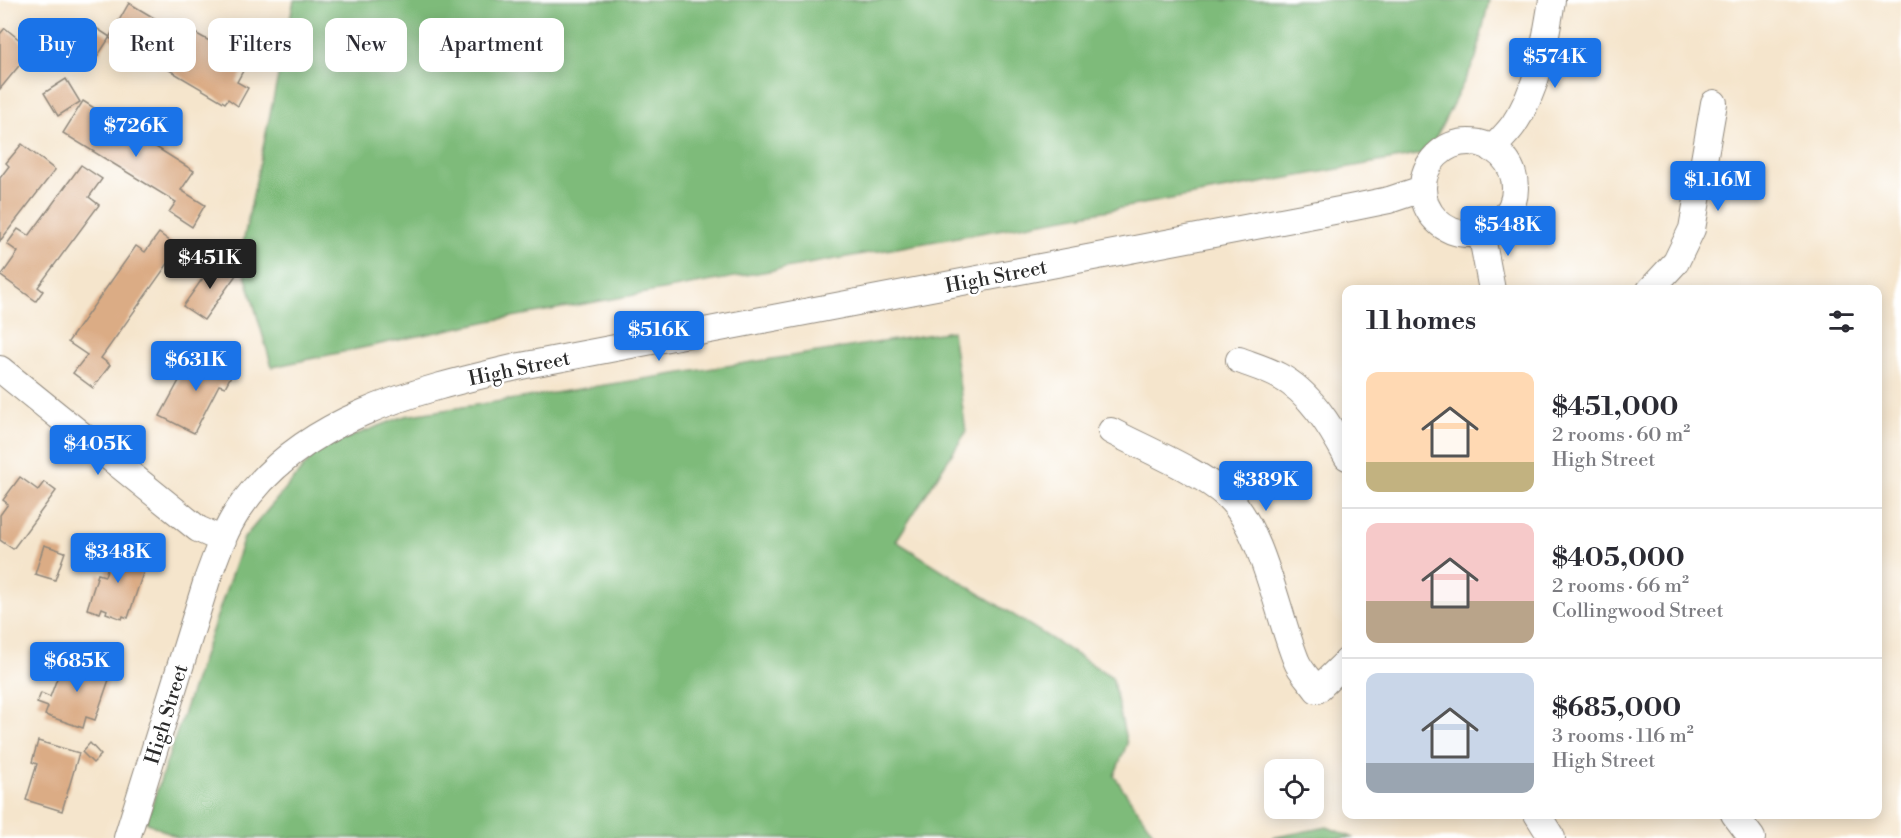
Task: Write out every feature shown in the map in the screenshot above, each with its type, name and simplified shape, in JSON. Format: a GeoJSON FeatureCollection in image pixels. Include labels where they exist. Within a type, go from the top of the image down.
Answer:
{"type":"FeatureCollection","features":[{"type":"Feature","properties":{"kind":"street"},"geometry":{"type":"LineString","coordinates":[[1492,149],[1513,125],[1528,100],[1542,59],[1552,0]]}},
{"type":"Feature","properties":{"kind":"street"},"geometry":{"type":"LineString","coordinates":[[1655,285],[1676,262],[1692,229],[1714,103]]}},
{"type":"Feature","properties":{"kind":"street"},"geometry":{"type":"LineString","coordinates":[[1465,142],[1492,149],[1503,157],[1514,181],[1511,207],[1504,219],[1481,232],[1464,234],[1448,229],[1435,219],[1426,206],[1422,189],[1424,176],[1430,163],[1446,149],[1465,142]]}},
{"type":"Feature","properties":{"kind":"street","name":"High Street"},"geometry":{"type":"LineString","coordinates":[[127,838],[207,580],[238,510],[283,461],[314,438],[348,418],[386,402],[444,384],[520,366],[1350,208],[1389,200],[1422,189]]}},
{"type":"Feature","properties":{"kind":"street"},"geometry":{"type":"LineString","coordinates":[[1481,232],[1491,285]]}},
{"type":"Feature","properties":{"kind":"street"},"geometry":{"type":"LineString","coordinates":[[1239,360],[1278,375],[1297,387],[1342,448]]}},
{"type":"Feature","properties":{"kind":"street"},"geometry":{"type":"LineString","coordinates":[[0,369],[198,529],[223,540]]}},
{"type":"Feature","properties":{"kind":"street"},"geometry":{"type":"LineString","coordinates":[[1111,431],[1202,478],[1227,496],[1240,511],[1253,534],[1297,663],[1317,690],[1342,666]]}},
{"type":"Feature","properties":{"kind":"street"},"geometry":{"type":"LineString","coordinates":[[1540,819],[1552,838]]}},
{"type":"Feature","properties":{"kind":"street"},"geometry":{"type":"LineString","coordinates":[[1738,819],[1752,838]]}},
{"type":"Feature","properties":{"kind":"green space"},"geometry":{"type":"Polygon","coordinates":[[[294,0],[1489,0],[1476,58],[1428,153],[489,321],[272,367],[240,257],[279,72],[313,72],[313,18],[290,18],[294,0]]]}},
{"type":"Feature","properties":{"kind":"green space"},"geometry":{"type":"Polygon","coordinates":[[[952,331],[966,432],[896,541],[1112,677],[1127,744],[1114,776],[1157,838],[178,838],[146,822],[244,538],[319,449],[405,416],[952,331]]]}},
{"type":"Feature","properties":{"kind":"green space"},"geometry":{"type":"Polygon","coordinates":[[[1327,827],[1354,838],[1271,838],[1327,827]]]}},
{"type":"Feature","properties":{"kind":"building"},"geometry":{"type":"Polygon","coordinates":[[[129,3],[154,18],[120,18],[129,3]]]}},
{"type":"Feature","properties":{"kind":"building"},"geometry":{"type":"Polygon","coordinates":[[[5,28],[18,39],[18,67],[0,89],[0,34],[5,28]]]}},
{"type":"Feature","properties":{"kind":"building"},"geometry":{"type":"Polygon","coordinates":[[[97,29],[109,39],[97,57],[97,29]]]}},
{"type":"Feature","properties":{"kind":"building"},"geometry":{"type":"Polygon","coordinates":[[[196,34],[208,40],[208,72],[242,72],[237,82],[248,88],[238,106],[228,99],[225,103],[173,72],[196,72],[196,34]]]}},
{"type":"Feature","properties":{"kind":"building"},"geometry":{"type":"Polygon","coordinates":[[[66,79],[80,102],[58,116],[44,93],[66,79]]]}},
{"type":"Feature","properties":{"kind":"building"},"geometry":{"type":"Polygon","coordinates":[[[83,101],[194,171],[181,190],[205,205],[192,227],[169,212],[176,202],[63,133],[83,101]]]}},
{"type":"Feature","properties":{"kind":"building"},"geometry":{"type":"Polygon","coordinates":[[[22,144],[55,170],[0,241],[0,178],[9,166],[6,163],[22,144]]]}},
{"type":"Feature","properties":{"kind":"building"},"geometry":{"type":"Polygon","coordinates":[[[81,165],[102,179],[89,197],[99,205],[38,287],[43,291],[36,301],[1,276],[18,252],[7,244],[18,229],[29,236],[81,165]]]}},
{"type":"Feature","properties":{"kind":"building"},"geometry":{"type":"Polygon","coordinates":[[[159,233],[179,248],[101,358],[110,365],[93,388],[73,373],[87,355],[68,342],[136,246],[145,252],[159,233]]]}},
{"type":"Feature","properties":{"kind":"building"},"geometry":{"type":"Polygon","coordinates":[[[215,261],[236,275],[204,320],[183,306],[215,261]]]}},
{"type":"Feature","properties":{"kind":"building"},"geometry":{"type":"Polygon","coordinates":[[[200,351],[234,370],[225,387],[219,385],[194,433],[160,416],[187,366],[191,367],[200,351]]]}},
{"type":"Feature","properties":{"kind":"building"},"geometry":{"type":"Polygon","coordinates":[[[20,477],[38,490],[44,482],[56,491],[13,549],[0,540],[0,515],[8,504],[3,500],[20,477]]]}},
{"type":"Feature","properties":{"kind":"building"},"geometry":{"type":"Polygon","coordinates":[[[44,545],[65,552],[55,580],[35,574],[44,545]]]}},
{"type":"Feature","properties":{"kind":"building"},"geometry":{"type":"Polygon","coordinates":[[[117,547],[148,558],[128,618],[123,616],[122,619],[106,613],[107,610],[102,608],[100,613],[87,609],[98,574],[105,576],[112,553],[115,554],[117,547]]]}},
{"type":"Feature","properties":{"kind":"building"},"geometry":{"type":"Polygon","coordinates":[[[64,660],[78,666],[80,660],[112,671],[95,720],[86,717],[83,728],[45,715],[48,707],[37,703],[41,693],[50,697],[64,660]]]}},
{"type":"Feature","properties":{"kind":"building"},"geometry":{"type":"Polygon","coordinates":[[[38,741],[79,753],[62,811],[26,800],[37,764],[32,762],[38,741]]]}},
{"type":"Feature","properties":{"kind":"building"},"geometry":{"type":"Polygon","coordinates":[[[90,743],[101,755],[93,763],[82,752],[90,743]]]}}]}
